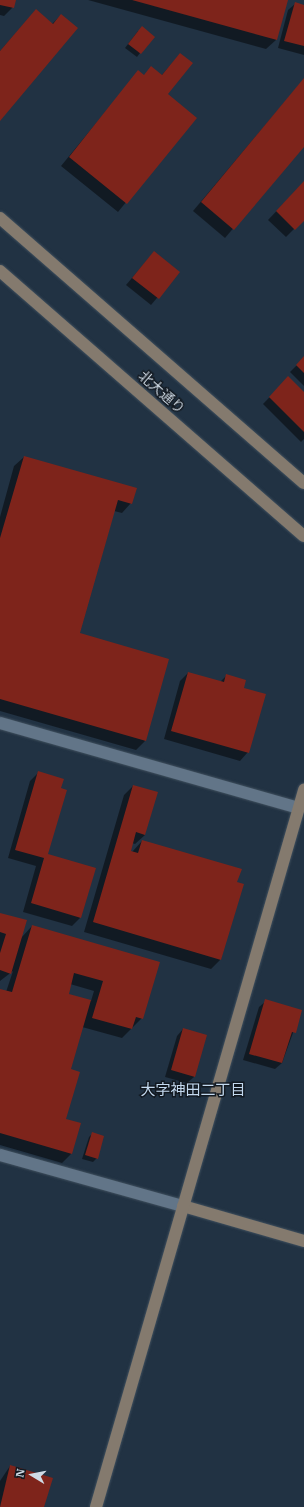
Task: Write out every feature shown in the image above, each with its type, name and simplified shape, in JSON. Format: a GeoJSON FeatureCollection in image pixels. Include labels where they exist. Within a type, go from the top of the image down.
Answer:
{"type":"FeatureCollection","features":[{"type":"Feature","properties":{"kind":"street"},"geometry":{"type":"LineString","coordinates":[[0,218],[304,483]]}},
{"type":"Feature","properties":{"kind":"street","name":"北大通り"},"geometry":{"type":"LineString","coordinates":[[0,271],[304,536]]}},
{"type":"Feature","properties":{"kind":"street"},"geometry":{"type":"LineString","coordinates":[[0,723],[298,808]]}},
{"type":"Feature","properties":{"kind":"street"},"geometry":{"type":"LineString","coordinates":[[96,1507],[304,790]]}},
{"type":"Feature","properties":{"kind":"street"},"geometry":{"type":"LineString","coordinates":[[0,1155],[304,1241]]}},
{"type":"Feature","properties":{"kind":"building"},"geometry":{"type":"Polygon","coordinates":[[[0,0],[16,0],[14,8],[0,5],[0,0]]]}},
{"type":"Feature","properties":{"kind":"building"},"geometry":{"type":"Polygon","coordinates":[[[132,0],[288,0],[277,40],[132,0]]]}},
{"type":"Feature","properties":{"kind":"building"},"geometry":{"type":"Polygon","coordinates":[[[295,2],[304,5],[304,46],[284,41],[295,2]]]}},
{"type":"Feature","properties":{"kind":"building"},"geometry":{"type":"Polygon","coordinates":[[[36,9],[53,24],[61,14],[78,28],[0,121],[0,51],[36,9]]]}},
{"type":"Feature","properties":{"kind":"building"},"geometry":{"type":"Polygon","coordinates":[[[142,26],[155,37],[141,54],[128,44],[142,26]]]}},
{"type":"Feature","properties":{"kind":"building"},"geometry":{"type":"Polygon","coordinates":[[[180,53],[193,63],[168,94],[197,118],[127,204],[69,157],[138,70],[144,75],[151,66],[162,75],[180,53]]]}},
{"type":"Feature","properties":{"kind":"building"},"geometry":{"type":"Polygon","coordinates":[[[304,78],[304,147],[234,230],[201,202],[304,78]]]}},
{"type":"Feature","properties":{"kind":"building"},"geometry":{"type":"Polygon","coordinates":[[[304,181],[304,221],[295,230],[276,211],[304,181]]]}},
{"type":"Feature","properties":{"kind":"building"},"geometry":{"type":"Polygon","coordinates":[[[154,251],[180,272],[159,299],[132,278],[154,251]]]}},
{"type":"Feature","properties":{"kind":"building"},"geometry":{"type":"Polygon","coordinates":[[[304,356],[304,373],[296,365],[304,356]]]}},
{"type":"Feature","properties":{"kind":"building"},"geometry":{"type":"Polygon","coordinates":[[[288,376],[304,392],[304,432],[269,397],[288,376]]]}},
{"type":"Feature","properties":{"kind":"building"},"geometry":{"type":"Polygon","coordinates":[[[24,456],[137,488],[132,504],[118,500],[80,633],[169,659],[146,741],[0,699],[0,538],[24,456]]]}},
{"type":"Feature","properties":{"kind":"building"},"geometry":{"type":"Polygon","coordinates":[[[188,672],[224,682],[226,674],[246,680],[244,688],[266,694],[249,753],[171,731],[188,672]]]}},
{"type":"Feature","properties":{"kind":"building"},"geometry":{"type":"Polygon","coordinates":[[[38,771],[64,779],[61,788],[67,790],[48,854],[96,868],[81,918],[31,903],[44,858],[15,850],[38,771]]]}},
{"type":"Feature","properties":{"kind":"building"},"geometry":{"type":"Polygon","coordinates":[[[133,785],[158,792],[145,835],[136,832],[131,851],[138,853],[142,840],[242,869],[237,882],[244,884],[221,960],[93,922],[133,785]]]}},
{"type":"Feature","properties":{"kind":"building"},"geometry":{"type":"Polygon","coordinates":[[[0,913],[27,920],[11,974],[0,970],[0,953],[6,934],[0,932],[0,913]]]}},
{"type":"Feature","properties":{"kind":"building"},"geometry":{"type":"Polygon","coordinates":[[[32,925],[160,962],[143,1019],[136,1017],[132,1029],[92,1018],[103,981],[74,973],[69,994],[91,1000],[71,1069],[80,1072],[66,1119],[81,1123],[72,1154],[0,1133],[0,989],[12,992],[32,925]]]}},
{"type":"Feature","properties":{"kind":"building"},"geometry":{"type":"Polygon","coordinates":[[[265,999],[302,1010],[296,1033],[292,1032],[282,1063],[249,1054],[265,999]]]}},
{"type":"Feature","properties":{"kind":"building"},"geometry":{"type":"Polygon","coordinates":[[[183,1028],[207,1035],[195,1077],[171,1070],[183,1028]]]}},
{"type":"Feature","properties":{"kind":"building"},"geometry":{"type":"Polygon","coordinates":[[[92,1132],[104,1136],[98,1159],[85,1155],[92,1132]]]}},
{"type":"Feature","properties":{"kind":"building"},"geometry":{"type":"Polygon","coordinates":[[[10,1465],[53,1478],[44,1507],[0,1507],[10,1465]]]}},
{"type":"Feature","properties":{"kind":"district","name":"大字神田二丁目"},"geometry":{"type":"Point","coordinates":[193,1090]}}]}
